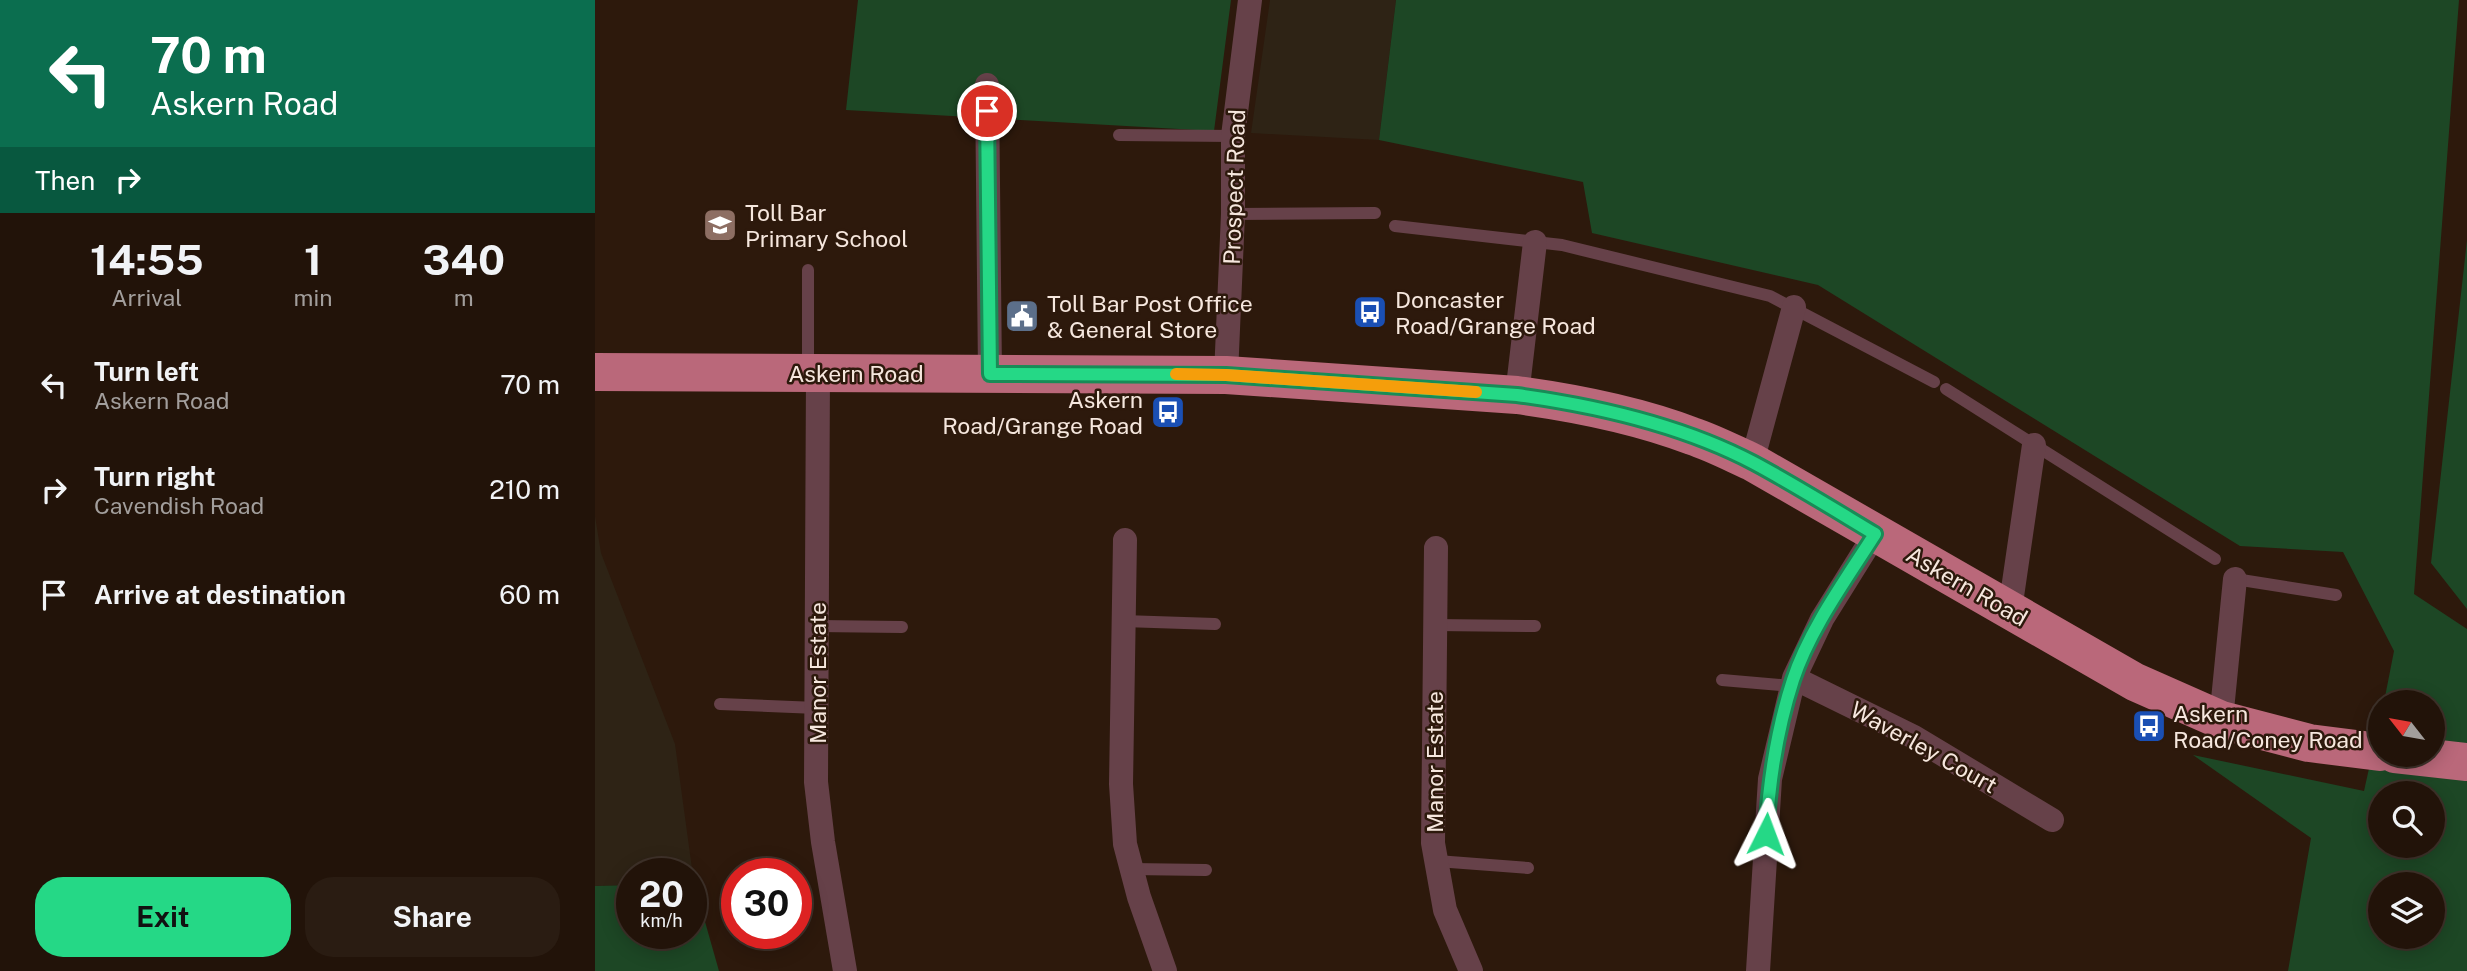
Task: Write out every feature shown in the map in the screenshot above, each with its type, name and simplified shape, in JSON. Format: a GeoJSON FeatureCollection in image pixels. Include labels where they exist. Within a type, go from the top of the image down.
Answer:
{"type":"FeatureCollection","features":[{"type":"Feature","properties":{"kind":"highway","name":"Askern Road"},"geometry":{"type":"LineString","coordinates":[[595,372],[1226,375],[1517,395],[1620,414],[1692,436],[1752,462],[2135,682],[2221,719],[2309,743],[2368,750]]}},
{"type":"Feature","properties":{"kind":"highway"},"geometry":{"type":"LineString","coordinates":[[2445,760],[2467,762]]}},
{"type":"Feature","properties":{"kind":"street","name":"Prospect Road"},"geometry":{"type":"LineString","coordinates":[[1226,375],[1233,214],[1233,136],[1250,0]]}},
{"type":"Feature","properties":{"kind":"street"},"geometry":{"type":"LineString","coordinates":[[987,85],[990,374]]}},
{"type":"Feature","properties":{"kind":"street"},"geometry":{"type":"LineString","coordinates":[[1517,395],[1535,242]]}},
{"type":"Feature","properties":{"kind":"street"},"geometry":{"type":"LineString","coordinates":[[1752,462],[1794,307]]}},
{"type":"Feature","properties":{"kind":"street","name":"Manor Estate"},"geometry":{"type":"LineString","coordinates":[[813,373],[817,626],[816,782],[823,842],[845,971]]}},
{"type":"Feature","properties":{"kind":"street"},"geometry":{"type":"LineString","coordinates":[[2010,610],[2033,445]]}},
{"type":"Feature","properties":{"kind":"street"},"geometry":{"type":"LineString","coordinates":[[1758,971],[1770,779],[1793,682],[1822,620],[1875,534]]}},
{"type":"Feature","properties":{"kind":"street"},"geometry":{"type":"LineString","coordinates":[[1125,540],[1121,784],[1125,844],[1165,971]]}},
{"type":"Feature","properties":{"kind":"street","name":"Manor Estate"},"geometry":{"type":"LineString","coordinates":[[1436,548],[1433,843],[1445,910],[1471,971]]}},
{"type":"Feature","properties":{"kind":"street"},"geometry":{"type":"LineString","coordinates":[[2221,719],[2235,579]]}},
{"type":"Feature","properties":{"kind":"street","name":"Waverley Court"},"geometry":{"type":"LineString","coordinates":[[1793,682],[1914,737],[2052,820]]}},
{"type":"Feature","properties":{"kind":"lane"},"geometry":{"type":"LineString","coordinates":[[1119,135],[1233,136]]}},
{"type":"Feature","properties":{"kind":"lane"},"geometry":{"type":"LineString","coordinates":[[1233,214],[1375,213]]}},
{"type":"Feature","properties":{"kind":"lane"},"geometry":{"type":"LineString","coordinates":[[1395,226],[1535,242],[1606,254],[1770,296],[1934,382]]}},
{"type":"Feature","properties":{"kind":"lane"},"geometry":{"type":"LineString","coordinates":[[808,270],[813,373]]}},
{"type":"Feature","properties":{"kind":"lane"},"geometry":{"type":"LineString","coordinates":[[1946,389],[2215,559]]}},
{"type":"Feature","properties":{"kind":"lane"},"geometry":{"type":"LineString","coordinates":[[2235,579],[2336,595]]}},
{"type":"Feature","properties":{"kind":"lane"},"geometry":{"type":"LineString","coordinates":[[1123,621],[1215,624]]}},
{"type":"Feature","properties":{"kind":"lane"},"geometry":{"type":"LineString","coordinates":[[1435,625],[1535,626]]}},
{"type":"Feature","properties":{"kind":"lane"},"geometry":{"type":"LineString","coordinates":[[817,626],[902,627]]}},
{"type":"Feature","properties":{"kind":"lane"},"geometry":{"type":"LineString","coordinates":[[1722,680],[1793,682]]}},
{"type":"Feature","properties":{"kind":"lane"},"geometry":{"type":"LineString","coordinates":[[720,704],[817,708]]}},
{"type":"Feature","properties":{"kind":"lane"},"geometry":{"type":"LineString","coordinates":[[1437,861],[1528,869]]}},
{"type":"Feature","properties":{"kind":"lane"},"geometry":{"type":"LineString","coordinates":[[1131,869],[1206,870]]}},
{"type":"Feature","properties":{"kind":"shaded area"},"geometry":{"type":"Polygon","coordinates":[[[1270,0],[1396,0],[1379,140],[1251,133],[1270,0]]]}},
{"type":"Feature","properties":{"kind":"shaded area"},"geometry":{"type":"Polygon","coordinates":[[[595,516],[601,553],[675,744],[691,858],[616,858],[616,885],[595,886],[595,516]]]}},
{"type":"Feature","properties":{"kind":"green space"},"geometry":{"type":"Polygon","coordinates":[[[858,0],[1231,0],[1214,131],[846,110],[858,0]]]}},
{"type":"Feature","properties":{"kind":"green space"},"geometry":{"type":"Polygon","coordinates":[[[1396,0],[2459,0],[2414,594],[2467,629],[2467,971],[2288,971],[2311,838],[2193,755],[2364,791],[2369,767],[2445,767],[2445,690],[2386,690],[2394,651],[2343,552],[2240,546],[1818,285],[1592,233],[1583,182],[1379,140],[1396,0]]]}},
{"type":"Feature","properties":{"kind":"green space"},"geometry":{"type":"Polygon","coordinates":[[[2467,240],[2467,609],[2431,563],[2467,240]]]}},
{"type":"Feature","properties":{"kind":"green space"},"geometry":{"type":"Polygon","coordinates":[[[616,885],[616,949],[707,949],[707,929],[719,971],[595,971],[595,886],[616,885]]]}},
{"type":"Feature","properties":{"kind":"slow traffic"},"geometry":{"type":"LineString","coordinates":[[1176,374],[1476,392]]}},
{"type":"Feature","properties":{"kind":"place","name":"Toll Bar Primary School"},"geometry":{"type":"Point","coordinates":[720,225]}},
{"type":"Feature","properties":{"kind":"place","name":"Doncaster Road/Grange Road"},"geometry":{"type":"Point","coordinates":[1370,312]}},
{"type":"Feature","properties":{"kind":"place","name":"Toll Bar Post Office & General Store"},"geometry":{"type":"Point","coordinates":[1022,316]}},
{"type":"Feature","properties":{"kind":"place","name":"Askern Road/Grange Road"},"geometry":{"type":"Point","coordinates":[1168,412]}},
{"type":"Feature","properties":{"kind":"place","name":"Askern Road/Coney Road"},"geometry":{"type":"Point","coordinates":[2149,726]}},
{"type":"Feature","properties":{"kind":"route"},"geometry":{"type":"LineString","coordinates":[[987,111],[990,374],[1226,375],[1517,395],[1559,401],[1620,414],[1692,436],[1752,462],[1875,534],[1822,620],[1794,678],[1770,779],[1766,834]]}}]}
